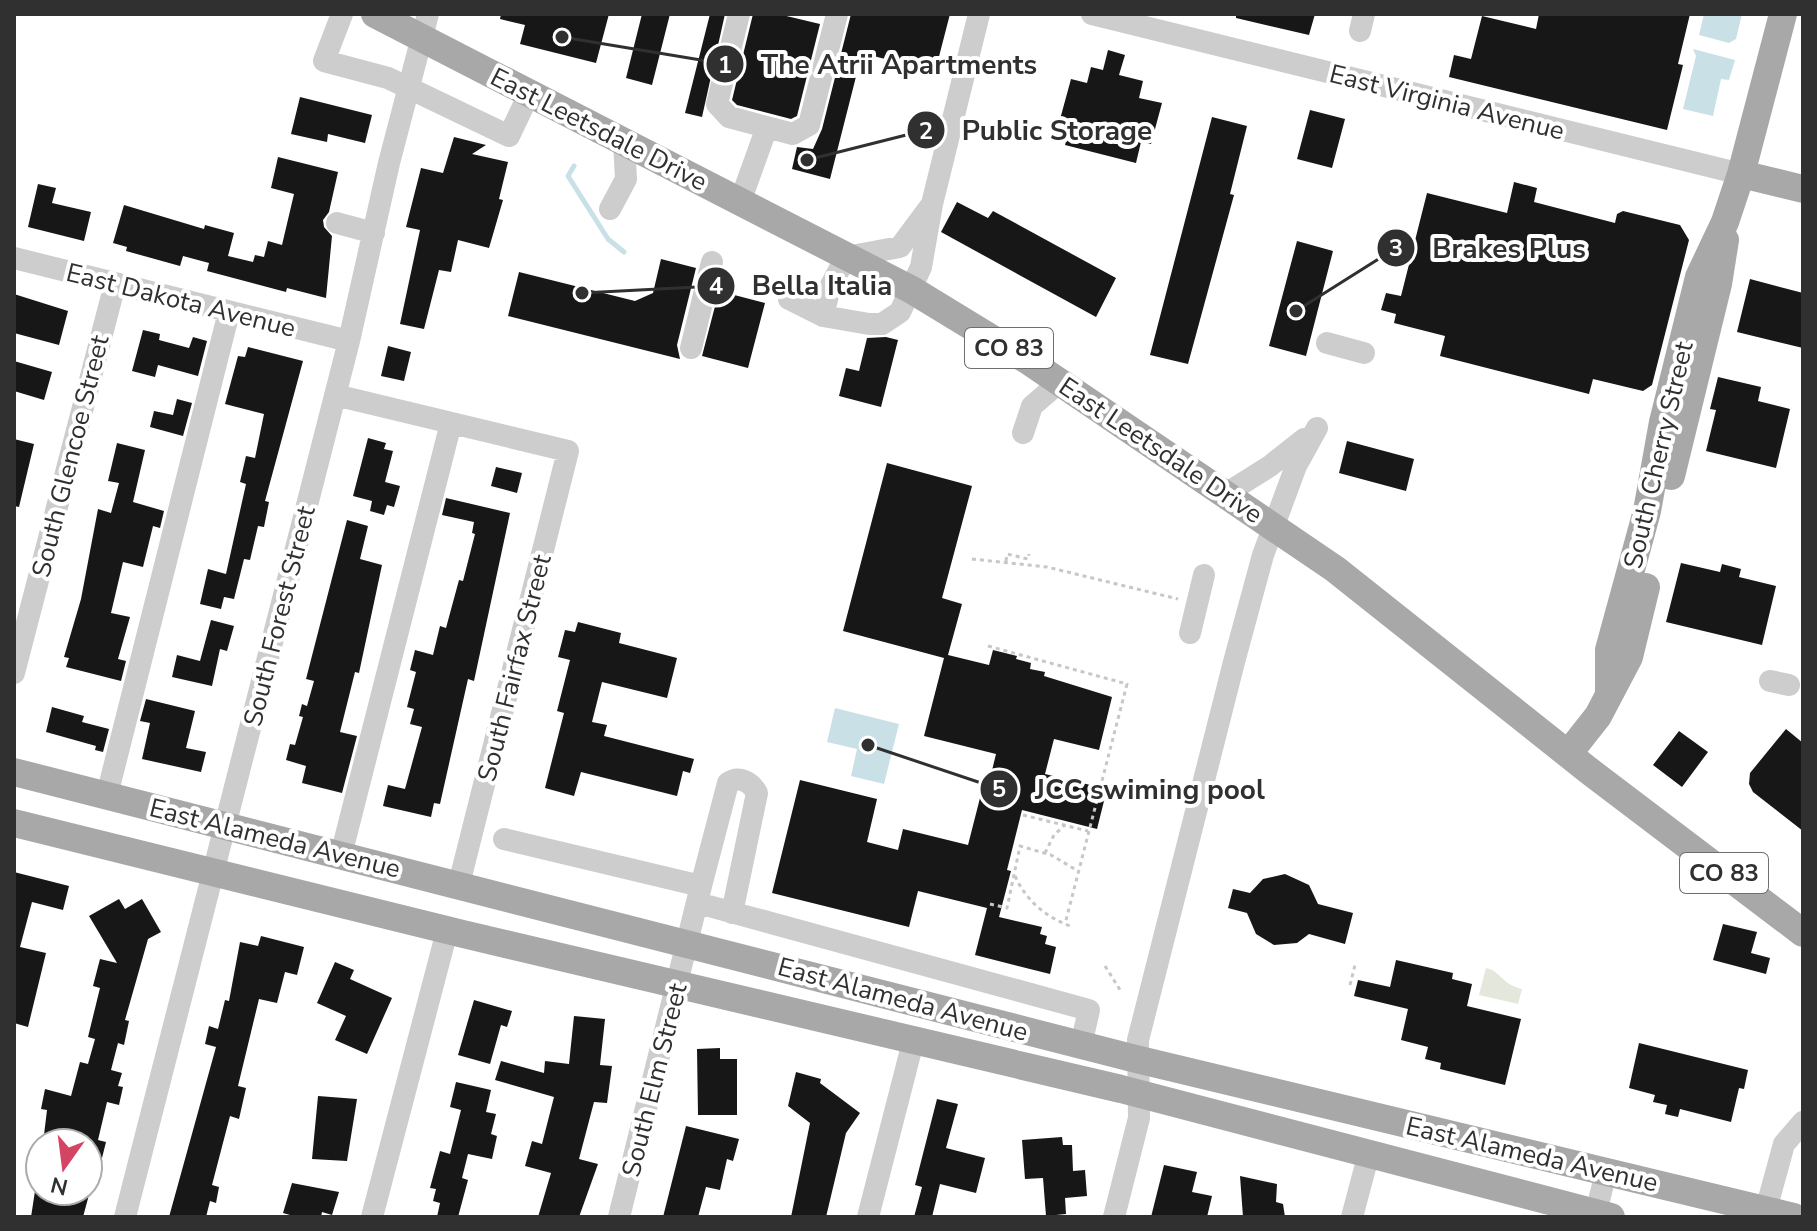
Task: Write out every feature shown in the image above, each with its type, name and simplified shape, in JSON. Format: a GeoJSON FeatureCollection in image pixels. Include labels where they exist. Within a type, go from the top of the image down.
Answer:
{"type":"FeatureCollection","features":[{"type":"Feature","properties":{"kind":"main road","name":"East Leetsdale Drive"},"geometry":{"type":"LineString","coordinates":[[375,14],[424,26],[529,94],[912,290],[1060,382],[1227,493],[1358,586],[1568,754],[1803,933]]}},
{"type":"Feature","properties":{"kind":"main road","name":"South Cherry Street"},"geometry":{"type":"LineString","coordinates":[[1568,754],[1598,716],[1629,657],[1718,284],[1725,222],[1741,174],[1783,14]]}},
{"type":"Feature","properties":{"kind":"main road","name":"East Virginia Avenue"},"geometry":{"type":"LineString","coordinates":[[1741,174],[1803,189]]}},
{"type":"Feature","properties":{"kind":"main road","name":"East Alameda Avenue"},"geometry":{"type":"LineString","coordinates":[[14,772],[1136,1059],[1606,1172],[1764,1214],[1794,1217]]}},
{"type":"Feature","properties":{"kind":"main road","name":"East Alameda Avenue"},"geometry":{"type":"LineString","coordinates":[[14,823],[447,931],[1138,1094],[1601,1216]]}},
{"type":"Feature","properties":{"kind":"street"},"geometry":{"type":"LineString","coordinates":[[342,14],[329,40],[324,61],[388,78],[509,136],[529,94]]}},
{"type":"Feature","properties":{"kind":"street"},"geometry":{"type":"LineString","coordinates":[[739,14],[717,104],[729,117],[793,134],[809,125],[832,15]]}},
{"type":"Feature","properties":{"kind":"street"},"geometry":{"type":"LineString","coordinates":[[789,299],[823,316],[882,324],[900,312],[912,290],[926,249],[932,204],[979,14]]}},
{"type":"Feature","properties":{"kind":"street","name":"East Virginia Avenue"},"geometry":{"type":"LineString","coordinates":[[1092,14],[1159,22],[1741,174]]}},
{"type":"Feature","properties":{"kind":"street","name":"South Forest Street"},"geometry":{"type":"LineString","coordinates":[[125,1217],[349,341],[424,26]]}},
{"type":"Feature","properties":{"kind":"street"},"geometry":{"type":"LineString","coordinates":[[740,202],[767,127]]}},
{"type":"Feature","properties":{"kind":"street"},"geometry":{"type":"LineString","coordinates":[[610,209],[626,179],[624,143]]}},
{"type":"Feature","properties":{"kind":"street"},"geometry":{"type":"LineString","coordinates":[[823,316],[830,287],[846,257],[900,247],[932,204]]}},
{"type":"Feature","properties":{"kind":"street"},"geometry":{"type":"LineString","coordinates":[[337,223],[374,233]]}},
{"type":"Feature","properties":{"kind":"street","name":"East Dakota Avenue"},"geometry":{"type":"LineString","coordinates":[[14,258],[349,341]]}},
{"type":"Feature","properties":{"kind":"street"},"geometry":{"type":"LineString","coordinates":[[691,348],[712,262]]}},
{"type":"Feature","properties":{"kind":"street","name":"South Glencoe Street"},"geometry":{"type":"LineString","coordinates":[[14,673],[115,284]]}},
{"type":"Feature","properties":{"kind":"street"},"geometry":{"type":"LineString","coordinates":[[107,795],[229,312]]}},
{"type":"Feature","properties":{"kind":"street"},"geometry":{"type":"LineString","coordinates":[[1327,343],[1364,353]]}},
{"type":"Feature","properties":{"kind":"street"},"geometry":{"type":"LineString","coordinates":[[1023,433],[1032,406],[1060,382]]}},
{"type":"Feature","properties":{"kind":"street"},"geometry":{"type":"LineString","coordinates":[[335,395],[451,423],[341,855]]}},
{"type":"Feature","properties":{"kind":"street","name":"South Fairfax Street"},"geometry":{"type":"LineString","coordinates":[[451,423],[568,451],[459,884]]}},
{"type":"Feature","properties":{"kind":"street"},"geometry":{"type":"LineString","coordinates":[[1114,1217],[1139,1118],[1138,1040],[1230,675],[1274,526],[1299,461],[1317,428],[1279,461],[1227,493]]}},
{"type":"Feature","properties":{"kind":"street"},"geometry":{"type":"LineString","coordinates":[[1190,633],[1204,575]]}},
{"type":"Feature","properties":{"kind":"street","name":"South Elm Street"},"geometry":{"type":"LineString","coordinates":[[619,1217],[728,783],[740,779],[752,785],[757,793],[732,913]]}},
{"type":"Feature","properties":{"kind":"street"},"geometry":{"type":"LineString","coordinates":[[504,839],[700,895],[732,913],[1089,1010],[1081,1045]]}},
{"type":"Feature","properties":{"kind":"street"},"geometry":{"type":"LineString","coordinates":[[372,1217],[447,931]]}},
{"type":"Feature","properties":{"kind":"street"},"geometry":{"type":"LineString","coordinates":[[868,1217],[913,1042]]}},
{"type":"Feature","properties":{"kind":"street"},"geometry":{"type":"LineString","coordinates":[[1764,1214],[1784,1144],[1803,1122]]}},
{"type":"Feature","properties":{"kind":"street"},"geometry":{"type":"LineString","coordinates":[[1352,1217],[1369,1153]]}},
{"type":"Feature","properties":{"kind":"street"},"geometry":{"type":"LineString","coordinates":[[1601,1216],[1606,1172]]}},
{"type":"Feature","properties":{"kind":"path"},"geometry":{"type":"LineString","coordinates":[[1006,561],[1007,554],[1028,559],[1029,554]]}},
{"type":"Feature","properties":{"kind":"path"},"geometry":{"type":"LineString","coordinates":[[972,559],[1047,567],[1185,601]]}},
{"type":"Feature","properties":{"kind":"path"},"geometry":{"type":"LineString","coordinates":[[988,646],[1127,684],[1065,924]]}},
{"type":"Feature","properties":{"kind":"path"},"geometry":{"type":"LineString","coordinates":[[1023,815],[1088,831]]}},
{"type":"Feature","properties":{"kind":"path"},"geometry":{"type":"LineString","coordinates":[[1045,853],[1054,835],[1065,825]]}},
{"type":"Feature","properties":{"kind":"path"},"geometry":{"type":"LineString","coordinates":[[990,904],[1007,908],[1020,846],[1045,853],[1078,871]]}},
{"type":"Feature","properties":{"kind":"path"},"geometry":{"type":"LineString","coordinates":[[1015,875],[1032,902],[1073,927]]}},
{"type":"Feature","properties":{"kind":"path"},"geometry":{"type":"LineString","coordinates":[[1350,985],[1355,965]]}},
{"type":"Feature","properties":{"kind":"path"},"geometry":{"type":"LineString","coordinates":[[1105,966],[1122,993]]}},
{"type":"Feature","properties":{"kind":"shaded area"},"geometry":{"type":"Polygon","coordinates":[[[1486,968],[1522,989],[1518,1004],[1479,995],[1486,968]]]}},
{"type":"Feature","properties":{"kind":"water"},"geometry":{"type":"Polygon","coordinates":[[[1704,14],[1742,14],[1736,39],[1729,43],[1699,35],[1704,14]]]}},
{"type":"Feature","properties":{"kind":"water"},"geometry":{"type":"Polygon","coordinates":[[[1693,49],[1735,60],[1729,80],[1721,79],[1713,116],[1683,109],[1696,56],[1693,49]]]}},
{"type":"Feature","properties":{"kind":"water"},"geometry":{"type":"Polygon","coordinates":[[[835,708],[899,724],[884,784],[851,776],[857,749],[827,742],[835,708]]]}},
{"type":"Feature","properties":{"kind":"building"},"geometry":{"type":"Polygon","coordinates":[[[501,14],[609,14],[596,63],[520,44],[525,25],[500,19],[501,14]]]}},
{"type":"Feature","properties":{"kind":"building"},"geometry":{"type":"Polygon","coordinates":[[[642,14],[670,14],[652,85],[626,78],[642,14]]]}},
{"type":"Feature","properties":{"kind":"building"},"geometry":{"type":"Polygon","coordinates":[[[710,14],[725,14],[702,117],[685,113],[710,14]]]}},
{"type":"Feature","properties":{"kind":"building"},"geometry":{"type":"Polygon","coordinates":[[[753,14],[778,14],[820,24],[797,116],[791,119],[737,105],[732,100],[753,14]]]}},
{"type":"Feature","properties":{"kind":"building"},"geometry":{"type":"Polygon","coordinates":[[[851,14],[950,14],[935,72],[862,53],[830,179],[792,169],[797,147],[813,149],[822,129],[851,14]]]}},
{"type":"Feature","properties":{"kind":"building"},"geometry":{"type":"Polygon","coordinates":[[[1236,14],[1315,14],[1309,35],[1236,18],[1236,14]]]}},
{"type":"Feature","properties":{"kind":"building"},"geometry":{"type":"Polygon","coordinates":[[[1539,14],[1690,14],[1678,64],[1683,65],[1667,130],[1449,77],[1454,55],[1471,59],[1482,16],[1536,29],[1539,14]]]}},
{"type":"Feature","properties":{"kind":"building"},"geometry":{"type":"Polygon","coordinates":[[[1108,50],[1125,55],[1119,75],[1143,81],[1139,98],[1162,103],[1151,144],[1141,142],[1136,163],[1065,145],[1070,125],[1059,123],[1071,79],[1087,83],[1091,67],[1103,70],[1108,50]]]}},
{"type":"Feature","properties":{"kind":"building"},"geometry":{"type":"Polygon","coordinates":[[[300,97],[372,115],[365,143],[328,134],[327,142],[291,134],[300,97]]]}},
{"type":"Feature","properties":{"kind":"building"},"geometry":{"type":"Polygon","coordinates":[[[1310,110],[1345,119],[1332,168],[1297,159],[1310,110]]]}},
{"type":"Feature","properties":{"kind":"building"},"geometry":{"type":"Polygon","coordinates":[[[1212,117],[1247,126],[1230,194],[1234,195],[1188,364],[1150,355],[1212,117]]]}},
{"type":"Feature","properties":{"kind":"building"},"geometry":{"type":"Polygon","coordinates":[[[454,137],[486,145],[472,154],[508,162],[499,199],[503,200],[489,248],[458,240],[451,272],[439,270],[424,329],[400,324],[420,230],[406,227],[421,168],[443,173],[454,137]]]}},
{"type":"Feature","properties":{"kind":"building"},"geometry":{"type":"Polygon","coordinates":[[[278,157],[338,172],[329,212],[323,220],[324,227],[332,236],[326,298],[287,288],[286,292],[207,271],[209,263],[183,256],[180,266],[126,251],[127,247],[113,243],[124,205],[204,229],[205,225],[234,233],[228,256],[253,262],[255,255],[264,257],[268,241],[282,245],[294,194],[271,188],[278,157]]]}},
{"type":"Feature","properties":{"kind":"building"},"geometry":{"type":"Polygon","coordinates":[[[1514,182],[1537,188],[1534,202],[1615,223],[1617,214],[1623,211],[1680,225],[1689,240],[1652,385],[1643,391],[1593,379],[1589,394],[1440,356],[1445,336],[1394,323],[1396,314],[1381,310],[1386,293],[1401,296],[1427,193],[1507,213],[1514,182]]]}},
{"type":"Feature","properties":{"kind":"building"},"geometry":{"type":"Polygon","coordinates":[[[38,184],[56,188],[52,203],[91,212],[84,241],[28,227],[38,184]]]}},
{"type":"Feature","properties":{"kind":"building"},"geometry":{"type":"Polygon","coordinates":[[[957,202],[988,218],[993,211],[1116,278],[1096,317],[941,232],[957,202]]]}},
{"type":"Feature","properties":{"kind":"building"},"geometry":{"type":"Polygon","coordinates":[[[1297,241],[1333,251],[1306,356],[1269,346],[1297,241]]]}},
{"type":"Feature","properties":{"kind":"building"},"geometry":{"type":"Polygon","coordinates":[[[661,259],[696,268],[677,345],[680,359],[508,316],[519,272],[635,301],[653,293],[661,259]]]}},
{"type":"Feature","properties":{"kind":"building"},"geometry":{"type":"Polygon","coordinates":[[[1750,279],[1803,293],[1803,348],[1737,332],[1750,279]]]}},
{"type":"Feature","properties":{"kind":"building"},"geometry":{"type":"Polygon","coordinates":[[[719,291],[765,303],[748,368],[702,356],[719,291]]]}},
{"type":"Feature","properties":{"kind":"building"},"geometry":{"type":"Polygon","coordinates":[[[14,294],[68,311],[59,345],[14,333],[14,294]]]}},
{"type":"Feature","properties":{"kind":"building"},"geometry":{"type":"Polygon","coordinates":[[[143,330],[160,334],[159,340],[189,348],[193,337],[207,341],[198,376],[158,365],[155,377],[132,371],[143,330]]]}},
{"type":"Feature","properties":{"kind":"building"},"geometry":{"type":"Polygon","coordinates":[[[867,338],[898,340],[881,407],[839,396],[846,368],[859,371],[867,338]]]}},
{"type":"Feature","properties":{"kind":"building"},"geometry":{"type":"Polygon","coordinates":[[[388,346],[411,352],[404,381],[381,376],[388,346]]]}},
{"type":"Feature","properties":{"kind":"building"},"geometry":{"type":"Polygon","coordinates":[[[248,347],[303,361],[265,501],[269,502],[264,527],[258,526],[250,560],[244,559],[234,599],[224,597],[221,609],[200,604],[208,569],[226,574],[246,484],[240,482],[246,456],[255,458],[264,414],[225,404],[238,356],[245,357],[248,347]]]}},
{"type":"Feature","properties":{"kind":"building"},"geometry":{"type":"Polygon","coordinates":[[[14,361],[52,372],[44,400],[14,391],[14,361]]]}},
{"type":"Feature","properties":{"kind":"building"},"geometry":{"type":"Polygon","coordinates":[[[1718,377],[1761,387],[1758,401],[1790,409],[1776,468],[1706,451],[1716,410],[1710,409],[1718,377]]]}},
{"type":"Feature","properties":{"kind":"building"},"geometry":{"type":"Polygon","coordinates":[[[177,399],[192,403],[183,436],[150,427],[154,411],[173,415],[177,399]]]}},
{"type":"Feature","properties":{"kind":"building"},"geometry":{"type":"Polygon","coordinates":[[[368,438],[386,443],[384,449],[393,451],[385,482],[400,486],[394,507],[387,505],[384,515],[370,511],[372,501],[353,496],[368,438]]]}},
{"type":"Feature","properties":{"kind":"building"},"geometry":{"type":"Polygon","coordinates":[[[14,439],[34,444],[19,507],[14,506],[14,439]]]}},
{"type":"Feature","properties":{"kind":"building"},"geometry":{"type":"Polygon","coordinates":[[[1347,441],[1414,459],[1406,491],[1339,473],[1347,441]]]}},
{"type":"Feature","properties":{"kind":"building"},"geometry":{"type":"Polygon","coordinates":[[[117,443],[145,450],[133,502],[164,511],[160,528],[153,526],[143,567],[123,562],[111,613],[130,617],[118,659],[126,661],[121,681],[66,667],[69,658],[64,657],[81,599],[98,509],[111,513],[119,483],[108,481],[117,443]]]}},
{"type":"Feature","properties":{"kind":"building"},"geometry":{"type":"Polygon","coordinates":[[[887,463],[972,486],[942,598],[962,604],[948,655],[989,665],[993,650],[1017,656],[1016,659],[1031,663],[1030,669],[1045,672],[1044,676],[1112,697],[1099,750],[1054,739],[1045,774],[1107,789],[1097,829],[1022,810],[1007,870],[1011,871],[999,917],[1042,927],[1040,934],[1047,936],[1045,944],[1056,947],[1050,974],[975,955],[987,908],[918,891],[909,927],[772,893],[800,780],[877,799],[867,842],[898,850],[903,829],[968,845],[980,798],[985,799],[996,754],[924,736],[944,658],[843,631],[887,463]]]}},
{"type":"Feature","properties":{"kind":"building"},"geometry":{"type":"Polygon","coordinates":[[[496,467],[522,473],[517,493],[491,486],[496,467]]]}},
{"type":"Feature","properties":{"kind":"building"},"geometry":{"type":"Polygon","coordinates":[[[446,498],[510,513],[474,681],[468,679],[440,804],[434,803],[431,817],[383,806],[388,785],[405,789],[422,727],[410,724],[414,709],[407,707],[416,672],[410,670],[415,650],[433,655],[440,626],[446,628],[459,580],[463,581],[475,534],[472,533],[474,522],[442,515],[446,498]]]}},
{"type":"Feature","properties":{"kind":"building"},"geometry":{"type":"Polygon","coordinates":[[[347,520],[368,526],[360,559],[382,565],[359,673],[355,672],[340,732],[357,736],[342,793],[302,783],[306,766],[286,760],[290,744],[295,745],[303,717],[299,716],[302,704],[307,706],[314,681],[306,679],[347,520]]]}},
{"type":"Feature","properties":{"kind":"building"},"geometry":{"type":"Polygon","coordinates":[[[1681,563],[1720,572],[1722,564],[1741,569],[1739,577],[1776,586],[1762,645],[1666,622],[1681,563]]]}},
{"type":"Feature","properties":{"kind":"building"},"geometry":{"type":"Polygon","coordinates":[[[211,620],[234,626],[227,651],[220,649],[212,686],[172,677],[177,655],[200,661],[211,620]]]}},
{"type":"Feature","properties":{"kind":"building"},"geometry":{"type":"Polygon","coordinates":[[[578,622],[621,633],[619,643],[677,658],[667,698],[602,682],[592,722],[607,725],[604,736],[694,759],[690,773],[683,771],[677,796],[581,772],[574,796],[545,788],[564,713],[557,711],[570,660],[558,657],[565,630],[575,632],[578,622]]]}},
{"type":"Feature","properties":{"kind":"building"},"geometry":{"type":"Polygon","coordinates":[[[146,699],[195,711],[186,748],[206,752],[201,772],[142,759],[150,723],[140,721],[146,699]]]}},
{"type":"Feature","properties":{"kind":"building"},"geometry":{"type":"Polygon","coordinates":[[[52,707],[84,716],[82,722],[109,729],[103,752],[95,750],[96,746],[46,732],[52,707]]]}},
{"type":"Feature","properties":{"kind":"building"},"geometry":{"type":"Polygon","coordinates":[[[1786,729],[1803,743],[1803,831],[1753,792],[1749,784],[1750,773],[1786,729]]]}},
{"type":"Feature","properties":{"kind":"building"},"geometry":{"type":"Polygon","coordinates":[[[1679,731],[1708,752],[1682,787],[1653,765],[1679,731]]]}},
{"type":"Feature","properties":{"kind":"building"},"geometry":{"type":"Polygon","coordinates":[[[14,872],[69,886],[63,910],[32,902],[20,947],[46,953],[28,1027],[14,1023],[14,872]]]}},
{"type":"Feature","properties":{"kind":"building"},"geometry":{"type":"Polygon","coordinates":[[[1285,874],[1309,885],[1318,904],[1353,913],[1345,944],[1309,934],[1297,943],[1274,945],[1256,934],[1247,913],[1228,908],[1233,889],[1250,893],[1263,879],[1285,874]]]}},
{"type":"Feature","properties":{"kind":"building"},"geometry":{"type":"Polygon","coordinates":[[[119,899],[125,909],[142,899],[161,932],[148,939],[125,1020],[129,1021],[124,1045],[118,1043],[111,1070],[122,1073],[118,1086],[123,1087],[119,1105],[107,1102],[101,1127],[45,1127],[47,1110],[41,1109],[45,1089],[71,1096],[80,1062],[88,1064],[95,1039],[88,1037],[100,988],[93,986],[100,959],[117,963],[89,916],[119,899]]]}},
{"type":"Feature","properties":{"kind":"building"},"geometry":{"type":"Polygon","coordinates":[[[1723,924],[1757,932],[1751,953],[1770,958],[1766,974],[1713,960],[1723,924]]]}},
{"type":"Feature","properties":{"kind":"building"},"geometry":{"type":"Polygon","coordinates":[[[261,936],[304,947],[297,975],[285,972],[277,1003],[259,999],[238,1086],[246,1088],[239,1119],[230,1116],[212,1185],[219,1187],[216,1203],[210,1201],[206,1217],[169,1217],[216,1047],[205,1044],[209,1026],[218,1029],[225,1000],[229,1001],[240,942],[258,946],[261,936]]]}},
{"type":"Feature","properties":{"kind":"building"},"geometry":{"type":"Polygon","coordinates":[[[1396,960],[1453,973],[1452,979],[1472,984],[1467,1006],[1521,1019],[1505,1085],[1440,1069],[1441,1063],[1425,1059],[1428,1047],[1401,1040],[1408,1009],[1354,996],[1358,980],[1390,987],[1396,960]]]}},
{"type":"Feature","properties":{"kind":"building"},"geometry":{"type":"Polygon","coordinates":[[[335,962],[354,970],[350,979],[392,998],[367,1054],[335,1040],[346,1016],[317,1003],[335,962]]]}},
{"type":"Feature","properties":{"kind":"building"},"geometry":{"type":"Polygon","coordinates":[[[474,1000],[512,1011],[507,1027],[501,1025],[490,1064],[458,1055],[474,1000]]]}},
{"type":"Feature","properties":{"kind":"building"},"geometry":{"type":"Polygon","coordinates":[[[574,1016],[605,1019],[600,1065],[612,1066],[607,1103],[594,1102],[579,1159],[598,1164],[579,1217],[538,1217],[551,1173],[525,1166],[532,1141],[542,1144],[554,1097],[495,1080],[501,1061],[544,1073],[545,1061],[569,1064],[574,1016]]]}},
{"type":"Feature","properties":{"kind":"building"},"geometry":{"type":"Polygon","coordinates":[[[1639,1043],[1748,1070],[1744,1089],[1739,1088],[1731,1122],[1680,1109],[1678,1117],[1665,1114],[1667,1105],[1653,1102],[1655,1095],[1629,1088],[1639,1043]]]}},
{"type":"Feature","properties":{"kind":"building"},"geometry":{"type":"Polygon","coordinates":[[[720,1048],[720,1059],[737,1059],[737,1115],[698,1115],[697,1049],[720,1048]]]}},
{"type":"Feature","properties":{"kind":"building"},"geometry":{"type":"Polygon","coordinates":[[[796,1072],[821,1079],[820,1083],[860,1113],[846,1133],[826,1217],[791,1217],[810,1123],[788,1106],[796,1072]]]}},
{"type":"Feature","properties":{"kind":"building"},"geometry":{"type":"Polygon","coordinates":[[[456,1082],[491,1090],[486,1112],[496,1114],[491,1134],[497,1136],[492,1159],[468,1154],[462,1178],[468,1180],[458,1217],[437,1217],[440,1203],[433,1201],[436,1189],[430,1188],[440,1151],[450,1154],[461,1110],[450,1107],[456,1082]]]}},
{"type":"Feature","properties":{"kind":"building"},"geometry":{"type":"Polygon","coordinates":[[[318,1096],[357,1099],[347,1161],[312,1159],[318,1096]]]}},
{"type":"Feature","properties":{"kind":"building"},"geometry":{"type":"Polygon","coordinates":[[[937,1099],[958,1104],[946,1148],[985,1158],[976,1193],[940,1184],[932,1217],[914,1217],[922,1187],[915,1185],[937,1099]]]}},
{"type":"Feature","properties":{"kind":"building"},"geometry":{"type":"Polygon","coordinates":[[[686,1126],[739,1139],[733,1161],[727,1159],[720,1190],[706,1187],[698,1217],[663,1217],[686,1126]]]}},
{"type":"Feature","properties":{"kind":"building"},"geometry":{"type":"Polygon","coordinates":[[[1062,1137],[1063,1145],[1072,1145],[1073,1171],[1085,1170],[1087,1196],[1065,1198],[1066,1214],[1046,1216],[1043,1178],[1025,1179],[1022,1140],[1062,1137]]]}},
{"type":"Feature","properties":{"kind":"building"},"geometry":{"type":"Polygon","coordinates":[[[1164,1165],[1197,1172],[1192,1192],[1212,1196],[1207,1217],[1151,1217],[1164,1165]]]}},
{"type":"Feature","properties":{"kind":"building"},"geometry":{"type":"Polygon","coordinates":[[[1240,1176],[1277,1184],[1276,1202],[1283,1204],[1285,1217],[1243,1217],[1240,1176]]]}},
{"type":"Feature","properties":{"kind":"building"},"geometry":{"type":"Polygon","coordinates":[[[292,1183],[339,1192],[332,1215],[322,1212],[321,1217],[297,1217],[283,1213],[292,1183]]]}},
{"type":"Feature","properties":{"kind":"building"},"geometry":{"type":"Polygon","coordinates":[[[33,1207],[86,1207],[83,1217],[31,1217],[33,1207]]]}},
{"type":"Feature","properties":{"kind":"waterway"},"geometry":{"type":"LineString","coordinates":[[574,166],[568,176],[608,239],[624,252]]}},
{"type":"Feature","properties":{"kind":"place","name":"The Atrii Apartments"},"geometry":{"type":"Point","coordinates":[562,37]}},
{"type":"Feature","properties":{"kind":"place","name":"Public Storage"},"geometry":{"type":"Point","coordinates":[807,160]}},
{"type":"Feature","properties":{"kind":"place","name":"Bella Italia"},"geometry":{"type":"Point","coordinates":[582,293]}},
{"type":"Feature","properties":{"kind":"place","name":"Brakes Plus"},"geometry":{"type":"Point","coordinates":[1296,311]}},
{"type":"Feature","properties":{"kind":"place","name":"JCC swiming pool"},"geometry":{"type":"Point","coordinates":[868,745]}}]}
